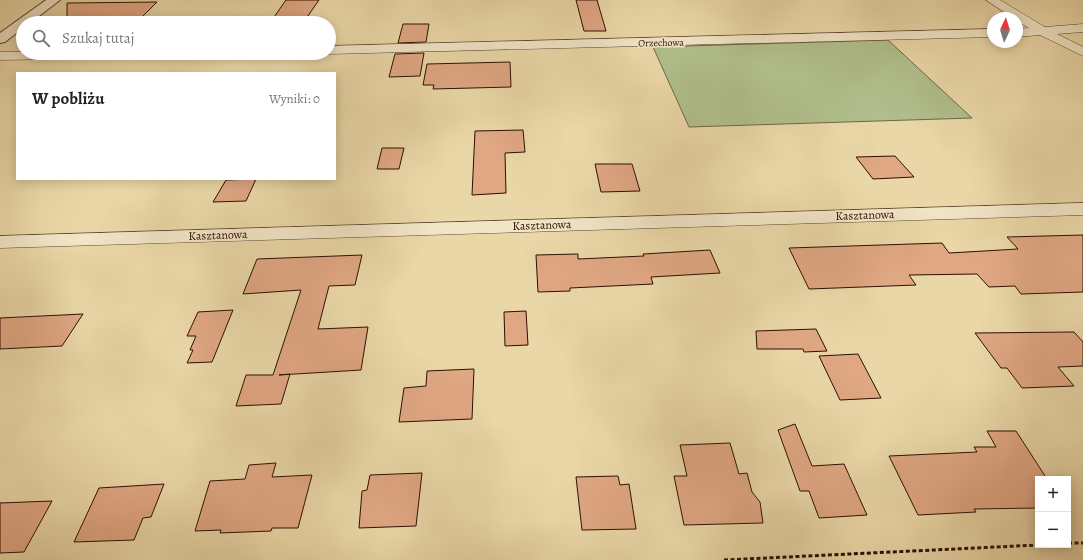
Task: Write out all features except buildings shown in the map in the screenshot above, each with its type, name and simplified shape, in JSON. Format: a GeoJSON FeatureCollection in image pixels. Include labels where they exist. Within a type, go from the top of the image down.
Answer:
{"type":"FeatureCollection","features":[{"type":"Feature","properties":{"kind":"street"},"geometry":{"type":"LineString","coordinates":[[32,16],[54,0]]}},
{"type":"Feature","properties":{"kind":"street"},"geometry":{"type":"LineString","coordinates":[[992,0],[1044,32],[1083,52]]}},
{"type":"Feature","properties":{"kind":"street"},"geometry":{"type":"LineString","coordinates":[[0,39],[16,27]]}},
{"type":"Feature","properties":{"kind":"street"},"geometry":{"type":"LineString","coordinates":[[1023,33],[1083,28]]}},
{"type":"Feature","properties":{"kind":"street","name":"Orzechowa"},"geometry":{"type":"LineString","coordinates":[[336,50],[987,33]]}},
{"type":"Feature","properties":{"kind":"street"},"geometry":{"type":"LineString","coordinates":[[0,56],[16,56]]}},
{"type":"Feature","properties":{"kind":"street","name":"Kasztanowa"},"geometry":{"type":"LineString","coordinates":[[0,242],[1083,209]]}},
{"type":"Feature","properties":{"kind":"path"},"geometry":{"type":"LineString","coordinates":[[1071,544],[1083,543]]}},
{"type":"Feature","properties":{"kind":"path"},"geometry":{"type":"LineString","coordinates":[[724,560],[1035,545]]}},
{"type":"Feature","properties":{"kind":"green space"},"geometry":{"type":"Polygon","coordinates":[[[888,40],[972,118],[689,127],[653,47],[888,40]]]}}]}
